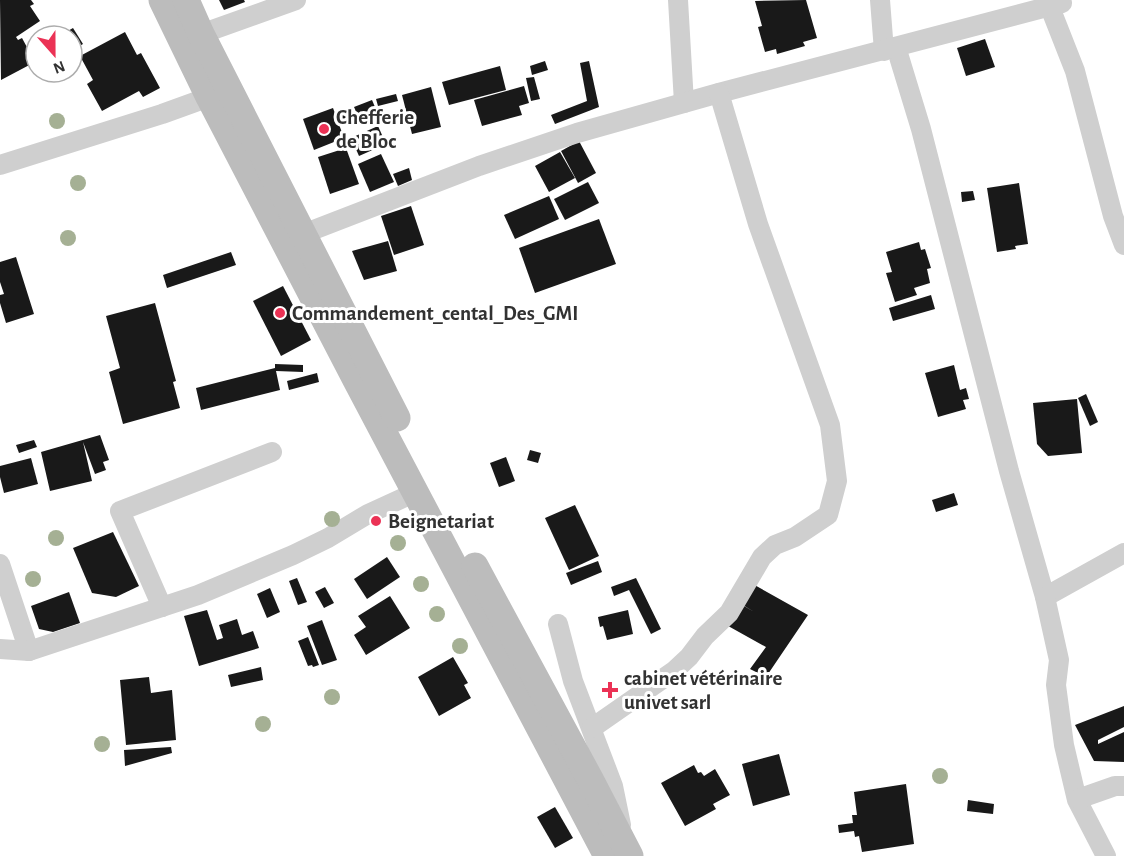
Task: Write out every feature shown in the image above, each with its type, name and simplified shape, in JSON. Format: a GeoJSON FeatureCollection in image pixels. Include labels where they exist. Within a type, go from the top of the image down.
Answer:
{"type":"FeatureCollection","features":[{"type":"Feature","properties":{"kind":"main road"},"geometry":{"type":"LineString","coordinates":[[162,0],[209,97],[416,492],[621,852]]}},
{"type":"Feature","properties":{"kind":"main road"},"geometry":{"type":"LineString","coordinates":[[186,0],[201,34],[430,483],[621,852]]}},
{"type":"Feature","properties":{"kind":"street"},"geometry":{"type":"LineString","coordinates":[[201,34],[296,0]]}},
{"type":"Feature","properties":{"kind":"street"},"geometry":{"type":"LineString","coordinates":[[678,0],[684,103]]}},
{"type":"Feature","properties":{"kind":"street"},"geometry":{"type":"LineString","coordinates":[[880,0],[890,49],[924,139],[1009,471],[1045,597],[1059,660],[1056,685],[1064,745],[1078,799],[1106,856]]}},
{"type":"Feature","properties":{"kind":"street"},"geometry":{"type":"LineString","coordinates":[[303,234],[479,166],[577,133],[719,93],[1052,6],[1075,71],[1113,216],[1124,245]]}},
{"type":"Feature","properties":{"kind":"street"},"geometry":{"type":"LineString","coordinates":[[592,728],[674,671],[689,657],[705,636],[729,613],[762,557],[775,545],[795,537],[828,515],[837,481],[830,425],[758,224],[719,93]]}},
{"type":"Feature","properties":{"kind":"street"},"geometry":{"type":"LineString","coordinates":[[0,165],[209,97]]}},
{"type":"Feature","properties":{"kind":"street"},"geometry":{"type":"LineString","coordinates":[[162,606],[120,511],[272,452]]}},
{"type":"Feature","properties":{"kind":"street"},"geometry":{"type":"LineString","coordinates":[[0,649],[29,651],[198,596],[293,555],[328,538],[368,514],[416,492]]}},
{"type":"Feature","properties":{"kind":"street"},"geometry":{"type":"LineString","coordinates":[[1045,597],[1124,553]]}},
{"type":"Feature","properties":{"kind":"street"},"geometry":{"type":"LineString","coordinates":[[0,564],[29,651]]}},
{"type":"Feature","properties":{"kind":"street"},"geometry":{"type":"LineString","coordinates":[[558,624],[573,681],[613,786],[621,852]]}},
{"type":"Feature","properties":{"kind":"street"},"geometry":{"type":"LineString","coordinates":[[1078,799],[1115,786],[1124,786]]}},
{"type":"Feature","properties":{"kind":"building"},"geometry":{"type":"Polygon","coordinates":[[[0,0],[31,0],[34,4],[30,6],[40,21],[36,24],[24,24],[24,32],[16,37],[18,40],[22,38],[24,42],[24,68],[1,80],[0,0]]]}},
{"type":"Feature","properties":{"kind":"building"},"geometry":{"type":"Polygon","coordinates":[[[219,0],[244,0],[245,2],[224,10],[219,0]]]}},
{"type":"Feature","properties":{"kind":"building"},"geometry":{"type":"Polygon","coordinates":[[[806,0],[817,38],[803,42],[805,46],[777,54],[776,49],[765,52],[758,27],[762,26],[755,1],[806,0]]]}},
{"type":"Feature","properties":{"kind":"building"},"geometry":{"type":"Polygon","coordinates":[[[125,32],[137,55],[141,53],[160,88],[143,97],[139,91],[102,111],[87,84],[93,80],[84,63],[84,54],[125,32]]]}},
{"type":"Feature","properties":{"kind":"building"},"geometry":{"type":"Polygon","coordinates":[[[985,39],[995,67],[966,76],[957,48],[985,39]]]}},
{"type":"Feature","properties":{"kind":"building"},"geometry":{"type":"Polygon","coordinates":[[[545,61],[548,70],[532,75],[530,66],[545,61]]]}},
{"type":"Feature","properties":{"kind":"building"},"geometry":{"type":"Polygon","coordinates":[[[589,61],[599,107],[555,124],[551,115],[587,101],[580,63],[589,61]]]}},
{"type":"Feature","properties":{"kind":"building"},"geometry":{"type":"Polygon","coordinates":[[[500,66],[506,90],[449,105],[442,82],[500,66]]]}},
{"type":"Feature","properties":{"kind":"building"},"geometry":{"type":"Polygon","coordinates":[[[534,77],[540,99],[531,101],[526,78],[534,77]]]}},
{"type":"Feature","properties":{"kind":"building"},"geometry":{"type":"Polygon","coordinates":[[[524,86],[529,103],[519,106],[522,115],[482,126],[474,100],[524,86]]]}},
{"type":"Feature","properties":{"kind":"building"},"geometry":{"type":"Polygon","coordinates":[[[431,87],[441,127],[412,134],[402,95],[431,87]]]}},
{"type":"Feature","properties":{"kind":"building"},"geometry":{"type":"Polygon","coordinates":[[[396,94],[398,101],[378,106],[376,99],[396,94]]]}},
{"type":"Feature","properties":{"kind":"building"},"geometry":{"type":"Polygon","coordinates":[[[372,100],[378,114],[360,121],[354,107],[372,100]]]}},
{"type":"Feature","properties":{"kind":"building"},"geometry":{"type":"Polygon","coordinates":[[[333,108],[344,138],[314,150],[303,119],[333,108]]]}},
{"type":"Feature","properties":{"kind":"building"},"geometry":{"type":"Polygon","coordinates":[[[351,109],[356,122],[345,126],[340,113],[351,109]]]}},
{"type":"Feature","properties":{"kind":"building"},"geometry":{"type":"Polygon","coordinates":[[[378,126],[386,144],[359,156],[351,138],[378,126]]]}},
{"type":"Feature","properties":{"kind":"building"},"geometry":{"type":"Polygon","coordinates":[[[579,141],[596,173],[578,183],[561,151],[579,141]]]}},
{"type":"Feature","properties":{"kind":"building"},"geometry":{"type":"Polygon","coordinates":[[[346,148],[359,184],[330,194],[318,157],[346,148]]]}},
{"type":"Feature","properties":{"kind":"building"},"geometry":{"type":"Polygon","coordinates":[[[560,152],[575,178],[549,192],[535,166],[560,152]]]}},
{"type":"Feature","properties":{"kind":"building"},"geometry":{"type":"Polygon","coordinates":[[[381,154],[394,182],[370,192],[358,164],[381,154]]]}},
{"type":"Feature","properties":{"kind":"building"},"geometry":{"type":"Polygon","coordinates":[[[409,168],[412,180],[398,186],[393,174],[409,168]]]}},
{"type":"Feature","properties":{"kind":"building"},"geometry":{"type":"Polygon","coordinates":[[[588,182],[599,203],[565,220],[554,199],[588,182]]]}},
{"type":"Feature","properties":{"kind":"building"},"geometry":{"type":"Polygon","coordinates":[[[1019,183],[1028,244],[1015,246],[1016,249],[997,252],[987,188],[1019,183]]]}},
{"type":"Feature","properties":{"kind":"building"},"geometry":{"type":"Polygon","coordinates":[[[973,191],[975,200],[962,202],[961,192],[973,191]]]}},
{"type":"Feature","properties":{"kind":"building"},"geometry":{"type":"Polygon","coordinates":[[[549,196],[559,219],[515,239],[504,215],[549,196]]]}},
{"type":"Feature","properties":{"kind":"building"},"geometry":{"type":"Polygon","coordinates":[[[411,206],[424,245],[394,255],[381,216],[411,206]]]}},
{"type":"Feature","properties":{"kind":"building"},"geometry":{"type":"Polygon","coordinates":[[[599,219],[616,264],[535,293],[519,248],[599,219]]]}},
{"type":"Feature","properties":{"kind":"building"},"geometry":{"type":"Polygon","coordinates":[[[388,241],[397,271],[364,280],[352,251],[388,241]]]}},
{"type":"Feature","properties":{"kind":"building"},"geometry":{"type":"Polygon","coordinates":[[[919,242],[921,250],[925,249],[931,268],[927,269],[930,283],[914,288],[917,295],[895,302],[886,273],[892,272],[886,252],[919,242]]]}},
{"type":"Feature","properties":{"kind":"building"},"geometry":{"type":"Polygon","coordinates":[[[231,252],[236,265],[167,288],[163,275],[231,252]]]}},
{"type":"Feature","properties":{"kind":"building"},"geometry":{"type":"Polygon","coordinates":[[[16,257],[34,314],[6,323],[0,303],[0,295],[4,294],[0,282],[0,262],[16,257]]]}},
{"type":"Feature","properties":{"kind":"building"},"geometry":{"type":"Polygon","coordinates":[[[283,286],[311,340],[281,356],[253,301],[283,286]]]}},
{"type":"Feature","properties":{"kind":"building"},"geometry":{"type":"Polygon","coordinates":[[[931,295],[935,309],[893,321],[889,308],[931,295]]]}},
{"type":"Feature","properties":{"kind":"building"},"geometry":{"type":"Polygon","coordinates":[[[155,303],[176,381],[173,382],[180,408],[123,424],[109,372],[120,368],[106,316],[155,303]]]}},
{"type":"Feature","properties":{"kind":"building"},"geometry":{"type":"Polygon","coordinates":[[[275,364],[303,365],[303,372],[276,371],[280,390],[201,410],[196,388],[275,368],[275,364]]]}},
{"type":"Feature","properties":{"kind":"building"},"geometry":{"type":"Polygon","coordinates":[[[954,365],[960,390],[966,388],[969,399],[963,400],[966,409],[938,417],[925,373],[954,365]]]}},
{"type":"Feature","properties":{"kind":"building"},"geometry":{"type":"Polygon","coordinates":[[[317,373],[319,382],[289,390],[287,381],[317,373]]]}},
{"type":"Feature","properties":{"kind":"building"},"geometry":{"type":"Polygon","coordinates":[[[1086,394],[1098,422],[1090,426],[1078,398],[1086,394]]]}},
{"type":"Feature","properties":{"kind":"building"},"geometry":{"type":"Polygon","coordinates":[[[1077,399],[1082,453],[1048,456],[1037,444],[1033,403],[1077,399]]]}},
{"type":"Feature","properties":{"kind":"building"},"geometry":{"type":"Polygon","coordinates":[[[100,435],[109,460],[103,462],[106,470],[95,474],[83,442],[92,481],[50,491],[41,452],[100,435]]]}},
{"type":"Feature","properties":{"kind":"building"},"geometry":{"type":"Polygon","coordinates":[[[34,440],[37,447],[19,453],[16,445],[34,440]]]}},
{"type":"Feature","properties":{"kind":"building"},"geometry":{"type":"Polygon","coordinates":[[[530,450],[541,453],[538,463],[527,460],[530,450]]]}},
{"type":"Feature","properties":{"kind":"building"},"geometry":{"type":"Polygon","coordinates":[[[506,457],[515,481],[499,487],[490,463],[506,457]]]}},
{"type":"Feature","properties":{"kind":"building"},"geometry":{"type":"Polygon","coordinates":[[[31,458],[38,484],[4,493],[0,466],[31,458]]]}},
{"type":"Feature","properties":{"kind":"building"},"geometry":{"type":"Polygon","coordinates":[[[954,493],[958,505],[936,512],[932,500],[954,493]]]}},
{"type":"Feature","properties":{"kind":"building"},"geometry":{"type":"Polygon","coordinates":[[[575,505],[599,556],[569,570],[545,518],[575,505]]]}},
{"type":"Feature","properties":{"kind":"building"},"geometry":{"type":"Polygon","coordinates":[[[113,532],[139,586],[116,597],[92,593],[73,548],[113,532]]]}},
{"type":"Feature","properties":{"kind":"building"},"geometry":{"type":"Polygon","coordinates":[[[387,557],[400,577],[367,599],[354,579],[387,557]]]}},
{"type":"Feature","properties":{"kind":"building"},"geometry":{"type":"Polygon","coordinates":[[[598,561],[602,572],[571,585],[566,573],[598,561]]]}},
{"type":"Feature","properties":{"kind":"building"},"geometry":{"type":"Polygon","coordinates":[[[297,578],[307,602],[298,605],[289,581],[297,578]]]}},
{"type":"Feature","properties":{"kind":"building"},"geometry":{"type":"Polygon","coordinates":[[[636,578],[661,629],[651,634],[629,590],[614,596],[611,587],[636,578]]]}},
{"type":"Feature","properties":{"kind":"building"},"geometry":{"type":"Polygon","coordinates":[[[751,583],[808,615],[766,677],[750,669],[766,647],[721,622],[736,601],[754,612],[740,603],[751,583]]]}},
{"type":"Feature","properties":{"kind":"building"},"geometry":{"type":"Polygon","coordinates":[[[325,587],[334,603],[324,608],[315,592],[325,587]]]}},
{"type":"Feature","properties":{"kind":"building"},"geometry":{"type":"Polygon","coordinates":[[[270,588],[280,612],[267,618],[257,594],[270,588]]]}},
{"type":"Feature","properties":{"kind":"building"},"geometry":{"type":"Polygon","coordinates":[[[69,592],[80,623],[53,632],[39,629],[31,606],[69,592]]]}},
{"type":"Feature","properties":{"kind":"building"},"geometry":{"type":"Polygon","coordinates":[[[390,596],[410,628],[366,655],[354,635],[366,627],[358,616],[390,596]]]}},
{"type":"Feature","properties":{"kind":"building"},"geometry":{"type":"Polygon","coordinates":[[[207,610],[217,640],[223,638],[219,625],[237,619],[242,635],[253,631],[259,648],[199,666],[184,616],[207,610]]]}},
{"type":"Feature","properties":{"kind":"building"},"geometry":{"type":"Polygon","coordinates":[[[628,610],[633,634],[607,640],[598,617],[628,610]]]}},
{"type":"Feature","properties":{"kind":"building"},"geometry":{"type":"Polygon","coordinates":[[[322,620],[337,660],[322,665],[307,626],[322,620]]]}},
{"type":"Feature","properties":{"kind":"building"},"geometry":{"type":"Polygon","coordinates":[[[308,637],[319,665],[313,667],[308,666],[298,641],[308,637]]]}},
{"type":"Feature","properties":{"kind":"building"},"geometry":{"type":"Polygon","coordinates":[[[453,657],[468,683],[464,685],[471,698],[439,716],[418,677],[453,657]]]}},
{"type":"Feature","properties":{"kind":"building"},"geometry":{"type":"Polygon","coordinates":[[[261,667],[263,680],[231,687],[228,675],[261,667]]]}},
{"type":"Feature","properties":{"kind":"building"},"geometry":{"type":"Polygon","coordinates":[[[149,677],[151,693],[172,690],[176,740],[126,745],[120,680],[149,677]]]}},
{"type":"Feature","properties":{"kind":"building"},"geometry":{"type":"Polygon","coordinates":[[[1124,706],[1124,727],[1098,740],[1098,744],[1124,732],[1124,762],[1094,761],[1075,725],[1124,706]]]}},
{"type":"Feature","properties":{"kind":"building"},"geometry":{"type":"Polygon","coordinates":[[[171,747],[172,753],[125,766],[124,750],[171,747]]]}},
{"type":"Feature","properties":{"kind":"building"},"geometry":{"type":"Polygon","coordinates":[[[779,754],[790,795],[753,806],[742,764],[779,754]]]}},
{"type":"Feature","properties":{"kind":"building"},"geometry":{"type":"Polygon","coordinates":[[[694,765],[698,773],[701,772],[704,776],[715,769],[730,795],[713,804],[716,809],[685,826],[661,783],[694,765]]]}},
{"type":"Feature","properties":{"kind":"building"},"geometry":{"type":"Polygon","coordinates":[[[906,784],[914,844],[862,852],[859,836],[855,837],[854,831],[839,833],[838,825],[853,823],[852,815],[857,815],[854,792],[906,784]]]}},
{"type":"Feature","properties":{"kind":"building"},"geometry":{"type":"Polygon","coordinates":[[[968,800],[994,804],[993,814],[967,811],[968,800]]]}},
{"type":"Feature","properties":{"kind":"building"},"geometry":{"type":"Polygon","coordinates":[[[555,807],[573,838],[555,848],[537,817],[555,807]]]}},
{"type":"Feature","properties":{"kind":"place","name":"Chefferie de Bloc"},"geometry":{"type":"Point","coordinates":[324,129]}},
{"type":"Feature","properties":{"kind":"place","name":"Commandement_cental_Des_GMI"},"geometry":{"type":"Point","coordinates":[280,313]}},
{"type":"Feature","properties":{"kind":"place","name":"Beignetariat"},"geometry":{"type":"Point","coordinates":[376,521]}},
{"type":"Feature","properties":{"kind":"place","name":"cabinet vétérinaire univet sarl"},"geometry":{"type":"Point","coordinates":[610,690]}}]}
